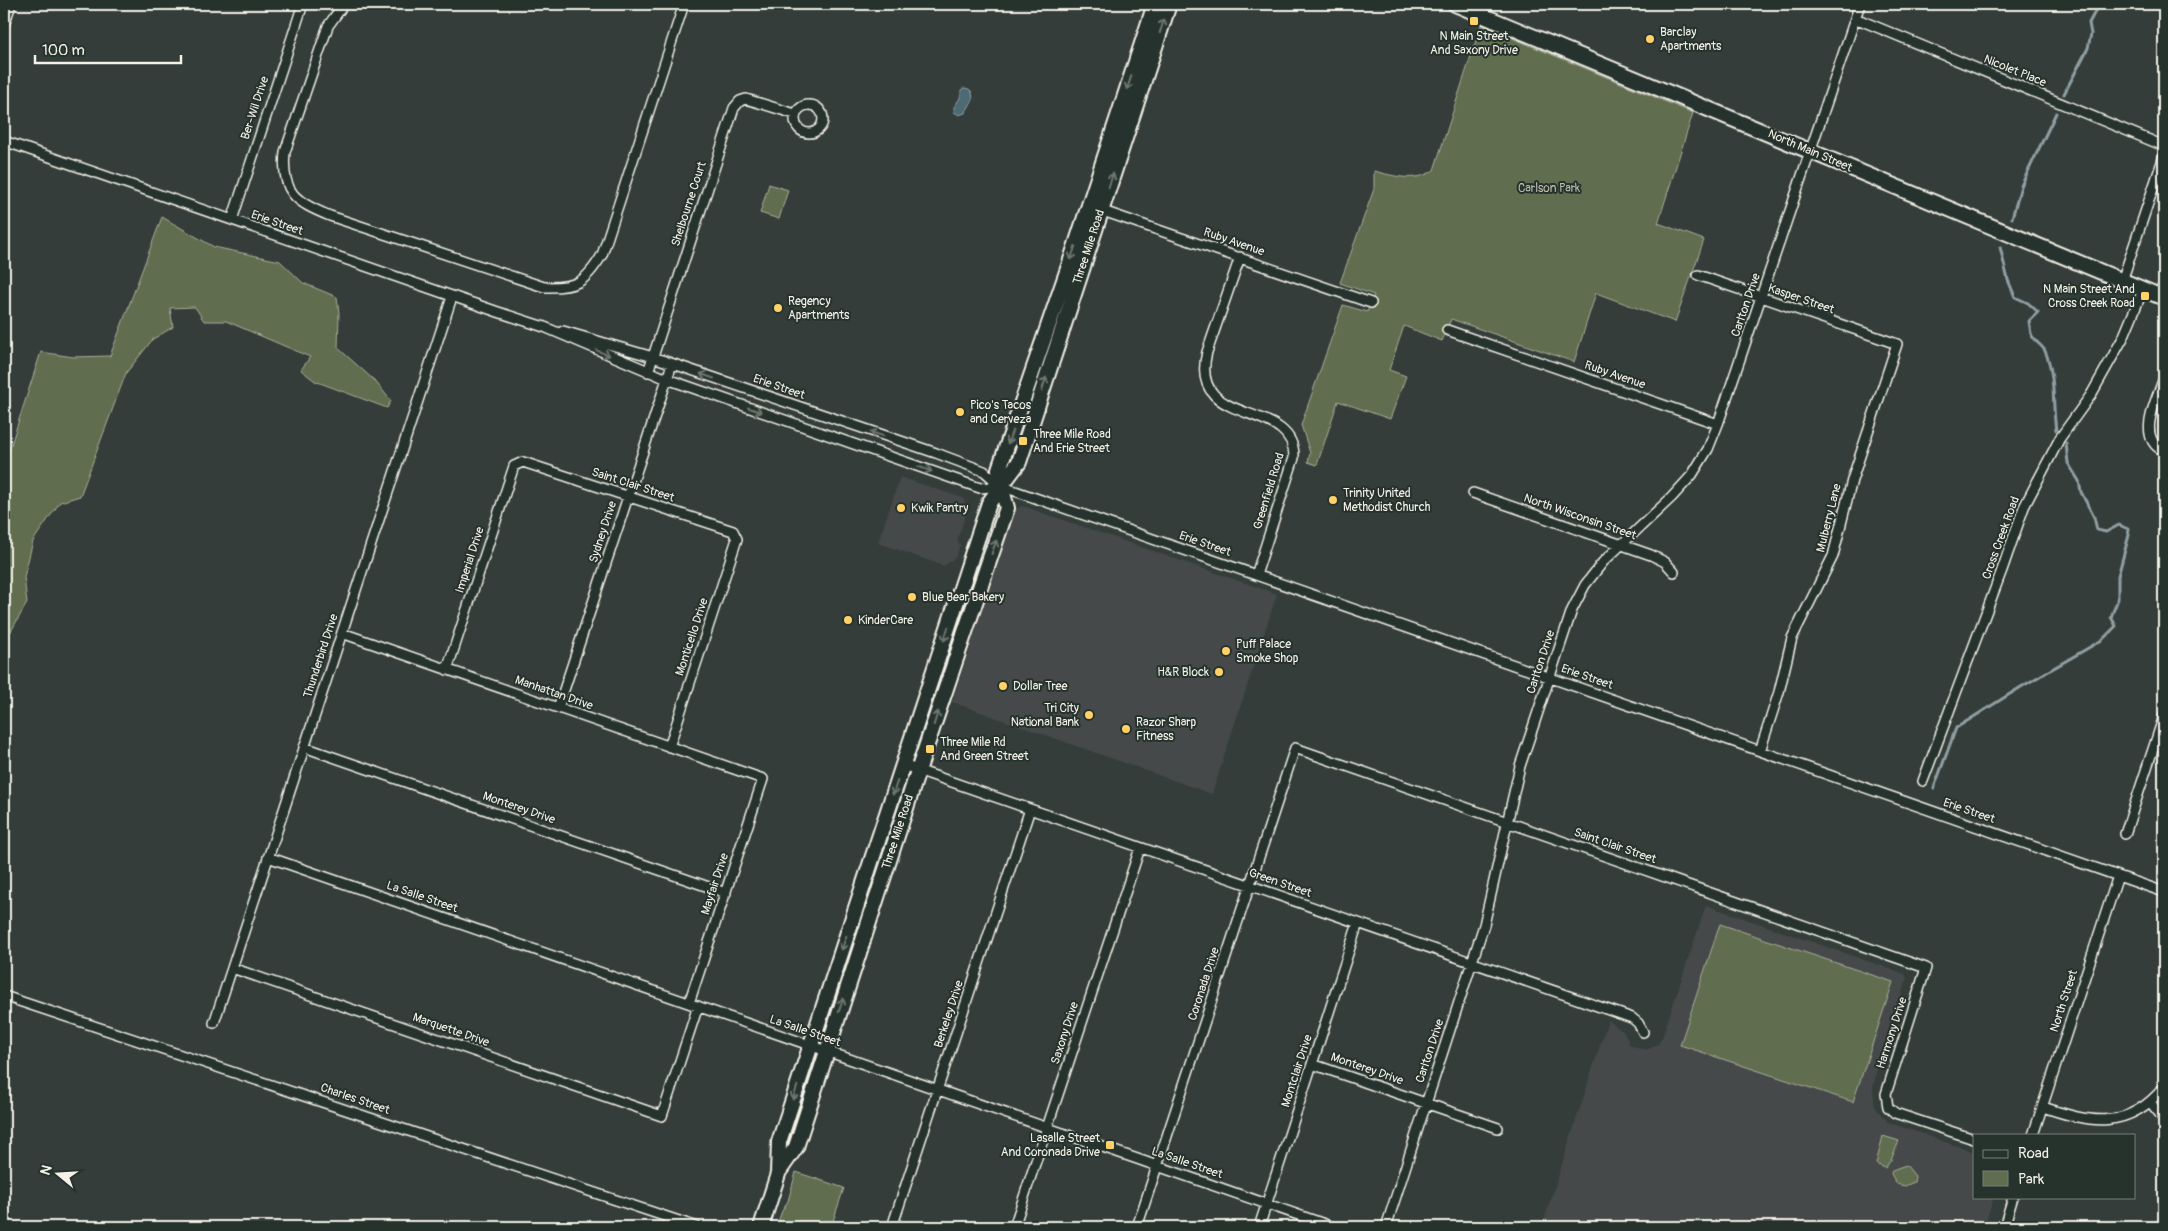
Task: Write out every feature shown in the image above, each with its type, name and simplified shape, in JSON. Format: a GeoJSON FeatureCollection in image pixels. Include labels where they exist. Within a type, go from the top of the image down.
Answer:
{"type":"FeatureCollection","features":[{"type":"Feature","properties":{"kind":"street"},"geometry":{"type":"LineString","coordinates":[[4,25],[11,4]]}},
{"type":"Feature","properties":{"kind":"street","name":"Ber-Wil Drive"},"geometry":{"type":"LineString","coordinates":[[232,220],[303,4]]}},
{"type":"Feature","properties":{"kind":"street"},"geometry":{"type":"LineString","coordinates":[[341,8],[328,26],[285,152],[283,171],[291,194],[308,207],[330,216],[544,287],[561,288],[574,285],[591,273],[602,255],[684,4]]}},
{"type":"Feature","properties":{"kind":"street","name":"Three Mile Road"},"geometry":{"type":"LineString","coordinates":[[1095,208],[1155,4]]}},
{"type":"Feature","properties":{"kind":"street","name":"Three Mile Road"},"geometry":{"type":"LineString","coordinates":[[761,1227],[778,1174],[796,1147],[918,770],[1006,508],[999,469],[1169,4]]}},
{"type":"Feature","properties":{"kind":"street","name":"North Main Street"},"geometry":{"type":"LineString","coordinates":[[1455,4],[1472,6],[1811,152],[2164,298]]}},
{"type":"Feature","properties":{"kind":"street","name":"Carlton Drive"},"geometry":{"type":"LineString","coordinates":[[1386,1227],[1472,963],[1491,898],[1520,766],[1578,597],[1594,573],[1621,544],[1672,497],[1692,475],[1708,449],[1860,4]]}},
{"type":"Feature","properties":{"kind":"street","name":"Nicolet Place"},"geometry":{"type":"LineString","coordinates":[[1855,18],[2164,146]]}},
{"type":"Feature","properties":{"kind":"street","name":"Shelbourne Court"},"geometry":{"type":"LineString","coordinates":[[648,372],[734,108],[740,101],[746,99],[796,114]]}},
{"type":"Feature","properties":{"kind":"street","name":"Erie Street"},"geometry":{"type":"LineString","coordinates":[[4,141],[452,296],[542,326],[653,357],[902,442],[984,471],[1001,486],[2164,892]]}},
{"type":"Feature","properties":{"kind":"street"},"geometry":{"type":"LineString","coordinates":[[2122,281],[2164,156]]}},
{"type":"Feature","properties":{"kind":"street","name":"Ruby Avenue"},"geometry":{"type":"LineString","coordinates":[[1095,208],[1371,303]]}},
{"type":"Feature","properties":{"kind":"street","name":"Greenfield Road"},"geometry":{"type":"LineString","coordinates":[[1240,257],[1207,352],[1205,360],[1206,379],[1215,396],[1224,404],[1283,428],[1289,434],[1294,450],[1294,458],[1256,575]]}},
{"type":"Feature","properties":{"kind":"street","name":"Kasper Street"},"geometry":{"type":"LineString","coordinates":[[1698,275],[1898,344]]}},
{"type":"Feature","properties":{"kind":"street","name":"Cross Creek Road"},"geometry":{"type":"LineString","coordinates":[[1923,781],[2024,507],[2060,438],[2091,395],[2123,338],[2144,290]]}},
{"type":"Feature","properties":{"kind":"street","name":"Thunderbird Drive"},"geometry":{"type":"LineString","coordinates":[[214,1023],[452,296]]}},
{"type":"Feature","properties":{"kind":"street","name":"Erie Street"},"geometry":{"type":"LineString","coordinates":[[542,326],[667,380],[980,488],[1001,486]]}},
{"type":"Feature","properties":{"kind":"street","name":"Ruby Avenue"},"geometry":{"type":"LineString","coordinates":[[1446,330],[1718,424]]}},
{"type":"Feature","properties":{"kind":"street","name":"Mulberry Lane"},"geometry":{"type":"LineString","coordinates":[[1760,751],[1779,692],[1792,638],[1833,556],[1852,480],[1898,344]]}},
{"type":"Feature","properties":{"kind":"street","name":"Sydney Drive"},"geometry":{"type":"LineString","coordinates":[[558,708],[672,364]]}},
{"type":"Feature","properties":{"kind":"street"},"geometry":{"type":"LineString","coordinates":[[2164,378],[2152,412],[2150,434],[2152,442],[2164,451]]}},
{"type":"Feature","properties":{"kind":"street"},"geometry":{"type":"LineString","coordinates":[[820,432],[825,416]]}},
{"type":"Feature","properties":{"kind":"street"},"geometry":{"type":"LineString","coordinates":[[896,459],[902,442]]}},
{"type":"Feature","properties":{"kind":"street","name":"Saint Clair Street"},"geometry":{"type":"LineString","coordinates":[[521,462],[733,531],[736,534]]}},
{"type":"Feature","properties":{"kind":"street","name":"Imperial Drive"},"geometry":{"type":"LineString","coordinates":[[447,670],[514,466],[521,462]]}},
{"type":"Feature","properties":{"kind":"street","name":"Three Mile Road"},"geometry":{"type":"LineString","coordinates":[[778,1174],[779,1142],[810,1046],[989,503],[1001,486]]}},
{"type":"Feature","properties":{"kind":"street","name":"North Wisconsin Street"},"geometry":{"type":"LineString","coordinates":[[1473,492],[1621,544],[1665,562],[1674,572]]}},
{"type":"Feature","properties":{"kind":"street","name":"Monticello Drive"},"geometry":{"type":"LineString","coordinates":[[670,747],[737,539],[736,534]]}},
{"type":"Feature","properties":{"kind":"street","name":"Manhattan Drive"},"geometry":{"type":"LineString","coordinates":[[342,633],[757,777]]}},
{"type":"Feature","properties":{"kind":"street"},"geometry":{"type":"LineString","coordinates":[[2125,834],[2164,716]]}},
{"type":"Feature","properties":{"kind":"street","name":"Monterey Drive"},"geometry":{"type":"LineString","coordinates":[[304,747],[726,893]]}},
{"type":"Feature","properties":{"kind":"street","name":"Saint Clair Street"},"geometry":{"type":"LineString","coordinates":[[1295,748],[1926,968]]}},
{"type":"Feature","properties":{"kind":"street","name":"Coronada Drive"},"geometry":{"type":"LineString","coordinates":[[1137,1227],[1295,748]]}},
{"type":"Feature","properties":{"kind":"street","name":"Green Street"},"geometry":{"type":"LineString","coordinates":[[903,765],[1632,1018],[1638,1023],[1643,1032]]}},
{"type":"Feature","properties":{"kind":"street","name":"Mayfair Drive"},"geometry":{"type":"LineString","coordinates":[[662,1116],[726,893],[763,779],[757,777]]}},
{"type":"Feature","properties":{"kind":"street","name":"Berkeley Drive"},"geometry":{"type":"LineString","coordinates":[[892,1227],[1030,809]]}},
{"type":"Feature","properties":{"kind":"street","name":"Saxony Drive"},"geometry":{"type":"LineString","coordinates":[[1014,1227],[1140,848]]}},
{"type":"Feature","properties":{"kind":"street","name":"La Salle Street"},"geometry":{"type":"LineString","coordinates":[[268,857],[1333,1227]]}},
{"type":"Feature","properties":{"kind":"street","name":"North Street"},"geometry":{"type":"LineString","coordinates":[[2033,1134],[2118,876]]}},
{"type":"Feature","properties":{"kind":"street","name":"Montclair Drive"},"geometry":{"type":"LineString","coordinates":[[1259,1227],[1358,923]]}},
{"type":"Feature","properties":{"kind":"street","name":"Marquette Drive"},"geometry":{"type":"LineString","coordinates":[[232,968],[662,1116]]}},
{"type":"Feature","properties":{"kind":"street","name":"Harmony Drive"},"geometry":{"type":"LineString","coordinates":[[1926,968],[1886,1094],[1888,1106],[1895,1113],[1973,1139]]}},
{"type":"Feature","properties":{"kind":"street","name":"Charles Street"},"geometry":{"type":"LineString","coordinates":[[4,996],[697,1227]]}},
{"type":"Feature","properties":{"kind":"street","name":"Monterey Drive"},"geometry":{"type":"LineString","coordinates":[[1312,1064],[1498,1128]]}},
{"type":"Feature","properties":{"kind":"street"},"geometry":{"type":"LineString","coordinates":[[2042,1108],[2086,1120],[2108,1120],[2129,1114],[2150,1102],[2164,1087]]}},
{"type":"Feature","properties":{"kind":"street"},"geometry":{"type":"LineString","coordinates":[[2150,1102],[2164,1119]]}},
{"type":"Feature","properties":{"kind":"street"},"geometry":{"type":"LineString","coordinates":[[2004,1227],[2013,1198]]}},
{"type":"Feature","properties":{"kind":"shaded area"},"geometry":{"type":"Polygon","coordinates":[[[900,477],[963,498],[968,508],[957,540],[960,544],[956,557],[944,566],[878,543],[900,477]]]}},
{"type":"Feature","properties":{"kind":"shaded area"},"geometry":{"type":"Polygon","coordinates":[[[1023,506],[1277,594],[1212,794],[952,702],[1015,509],[1023,506]]]}},
{"type":"Feature","properties":{"kind":"shaded area"},"geometry":{"type":"Polygon","coordinates":[[[1706,905],[1905,974],[1907,979],[1876,1072],[1873,1089],[1875,1107],[1888,1122],[1973,1152],[1973,1198],[1994,1198],[1984,1227],[1542,1227],[1608,1020],[1624,1032],[1630,1045],[1642,1049],[1649,1049],[1658,1044],[1663,1035],[1706,905]]]}},
{"type":"Feature","properties":{"kind":"green space","name":"Carlson Park"},"geometry":{"type":"Polygon","coordinates":[[[1481,25],[1693,113],[1658,223],[1704,240],[1675,322],[1596,293],[1574,362],[1451,319],[1442,341],[1404,326],[1389,370],[1406,376],[1390,419],[1338,401],[1317,465],[1308,462],[1310,453],[1301,425],[1343,305],[1367,312],[1374,295],[1340,283],[1374,189],[1374,171],[1412,177],[1427,174],[1434,170],[1481,25]]]}},
{"type":"Feature","properties":{"kind":"green space"},"geometry":{"type":"Polygon","coordinates":[[[769,184],[788,190],[779,219],[760,213],[769,184]]]}},
{"type":"Feature","properties":{"kind":"green space"},"geometry":{"type":"Polygon","coordinates":[[[162,217],[214,247],[280,261],[303,283],[337,297],[339,313],[338,348],[375,381],[391,401],[387,408],[315,381],[301,370],[310,357],[226,321],[204,321],[195,307],[170,308],[173,327],[153,339],[126,373],[80,496],[60,502],[33,541],[24,577],[27,603],[6,640],[4,640],[4,466],[41,352],[73,357],[110,356],[162,217]]]}},
{"type":"Feature","properties":{"kind":"green space"},"geometry":{"type":"Polygon","coordinates":[[[1720,924],[1893,982],[1853,1102],[1680,1045],[1720,924]]]}},
{"type":"Feature","properties":{"kind":"green space"},"geometry":{"type":"Polygon","coordinates":[[[1883,1136],[1899,1141],[1891,1160],[1885,1168],[1876,1164],[1883,1136]]]}},
{"type":"Feature","properties":{"kind":"green space"},"geometry":{"type":"Polygon","coordinates":[[[1906,1165],[1915,1176],[1914,1182],[1905,1186],[1897,1184],[1891,1174],[1892,1170],[1906,1165]]]}},
{"type":"Feature","properties":{"kind":"green space"},"geometry":{"type":"Polygon","coordinates":[[[796,1172],[844,1188],[831,1227],[776,1227],[788,1201],[796,1172]]]}},
{"type":"Feature","properties":{"kind":"water"},"geometry":{"type":"Polygon","coordinates":[[[964,88],[972,92],[973,100],[965,113],[959,115],[954,112],[954,107],[960,98],[961,90],[964,88]]]}},
{"type":"Feature","properties":{"kind":"waterway"},"geometry":{"type":"LineString","coordinates":[[2064,94],[2088,48],[2091,34],[2089,23],[2099,4]]}},
{"type":"Feature","properties":{"kind":"waterway"},"geometry":{"type":"LineString","coordinates":[[2012,218],[2021,186],[2056,113]]}},
{"type":"Feature","properties":{"kind":"waterway"},"geometry":{"type":"LineString","coordinates":[[2000,247],[2008,280],[2015,297],[2028,303],[2038,312],[2029,321],[2030,329],[2032,336],[2044,349],[2051,370],[2056,430]]}},
{"type":"Feature","properties":{"kind":"waterway"},"geometry":{"type":"LineString","coordinates":[[1934,788],[1956,728],[2021,687],[2102,640],[2116,626],[2111,617],[2118,599],[2118,576],[2129,535],[2128,529],[2119,525],[2106,532],[2097,530],[2094,517],[2081,492],[2079,481],[2068,463],[2066,443]]}},
{"type":"Feature","properties":{"kind":"place","name":"N Main Street And Saxony Drive"},"geometry":{"type":"Point","coordinates":[1474,21]}},
{"type":"Feature","properties":{"kind":"place","name":"Barclay Apartments"},"geometry":{"type":"Point","coordinates":[1650,39]}},
{"type":"Feature","properties":{"kind":"place","name":"N Main Street And Cross Creek Road"},"geometry":{"type":"Point","coordinates":[2145,296]}},
{"type":"Feature","properties":{"kind":"place","name":"Regency Apartments"},"geometry":{"type":"Point","coordinates":[778,308]}},
{"type":"Feature","properties":{"kind":"place","name":"Pico's Tacos and Cerveza"},"geometry":{"type":"Point","coordinates":[960,412]}},
{"type":"Feature","properties":{"kind":"place","name":"Three Mile Road And Erie Street"},"geometry":{"type":"Point","coordinates":[1023,441]}},
{"type":"Feature","properties":{"kind":"place","name":"Trinity United Methodist Church"},"geometry":{"type":"Point","coordinates":[1333,500]}},
{"type":"Feature","properties":{"kind":"place","name":"Kwik Pantry"},"geometry":{"type":"Point","coordinates":[901,508]}},
{"type":"Feature","properties":{"kind":"place","name":"Blue Bear Bakery"},"geometry":{"type":"Point","coordinates":[912,597]}},
{"type":"Feature","properties":{"kind":"place","name":"KinderCare"},"geometry":{"type":"Point","coordinates":[848,620]}},
{"type":"Feature","properties":{"kind":"place","name":"Puff Palace Smoke Shop"},"geometry":{"type":"Point","coordinates":[1226,651]}},
{"type":"Feature","properties":{"kind":"place","name":"H&R Block"},"geometry":{"type":"Point","coordinates":[1219,672]}},
{"type":"Feature","properties":{"kind":"place","name":"Dollar Tree"},"geometry":{"type":"Point","coordinates":[1003,686]}},
{"type":"Feature","properties":{"kind":"place","name":"Tri City National Bank"},"geometry":{"type":"Point","coordinates":[1089,715]}},
{"type":"Feature","properties":{"kind":"place","name":"Razor Sharp Fitness"},"geometry":{"type":"Point","coordinates":[1126,729]}},
{"type":"Feature","properties":{"kind":"place","name":"Three Mile Rd And Green Street"},"geometry":{"type":"Point","coordinates":[930,749]}},
{"type":"Feature","properties":{"kind":"place","name":"Lasalle Street And Coronada Drive"},"geometry":{"type":"Point","coordinates":[1110,1145]}}]}
